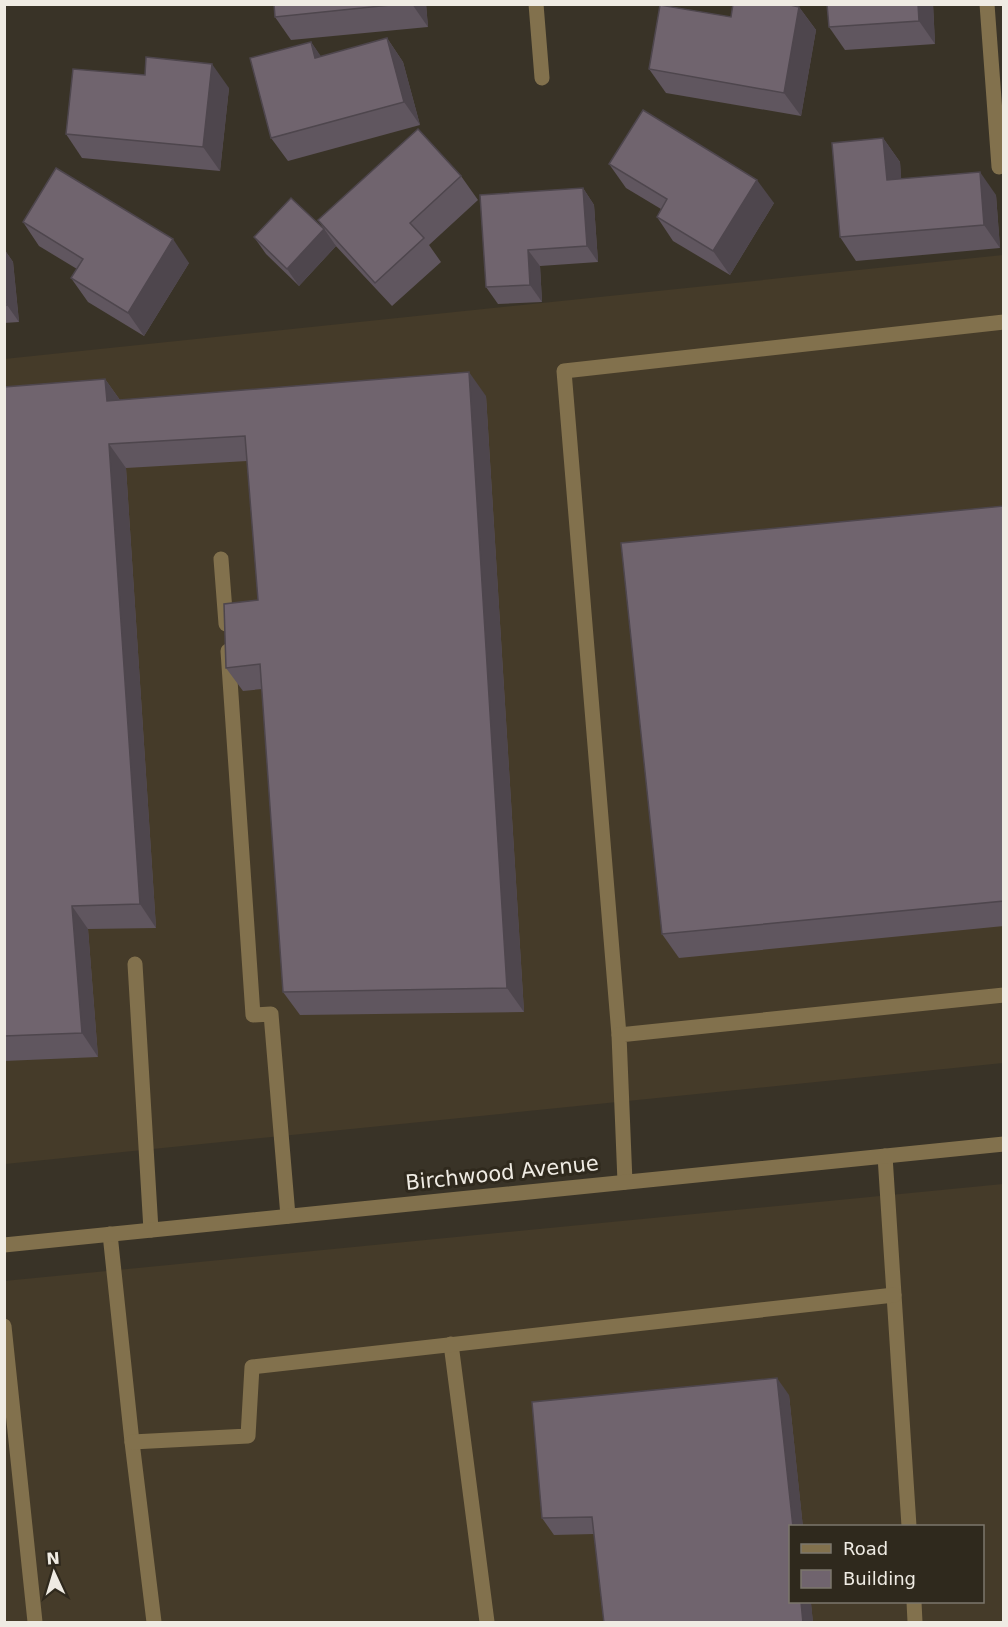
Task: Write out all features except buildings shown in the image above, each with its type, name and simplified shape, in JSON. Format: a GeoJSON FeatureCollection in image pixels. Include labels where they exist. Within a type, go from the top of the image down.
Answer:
{"type":"FeatureCollection","features":[{"type":"Feature","properties":{"kind":"street"},"geometry":{"type":"LineString","coordinates":[[536,4],[542,78]]}},
{"type":"Feature","properties":{"kind":"street"},"geometry":{"type":"LineString","coordinates":[[987,4],[999,167]]}},
{"type":"Feature","properties":{"kind":"street"},"geometry":{"type":"LineString","coordinates":[[625,1182],[619,1035],[564,371],[1004,322]]}},
{"type":"Feature","properties":{"kind":"street"},"geometry":{"type":"LineString","coordinates":[[221,559],[253,1015],[271,1014],[288,1216]]}},
{"type":"Feature","properties":{"kind":"street"},"geometry":{"type":"LineString","coordinates":[[135,964],[151,1230]]}},
{"type":"Feature","properties":{"kind":"street"},"geometry":{"type":"LineString","coordinates":[[619,1035],[1004,995]]}},
{"type":"Feature","properties":{"kind":"street","name":"Birchwood Avenue"},"geometry":{"type":"LineString","coordinates":[[4,1245],[1004,1144]]}},
{"type":"Feature","properties":{"kind":"street"},"geometry":{"type":"LineString","coordinates":[[885,1156],[909,1525]]}},
{"type":"Feature","properties":{"kind":"street"},"geometry":{"type":"LineString","coordinates":[[110,1234],[154,1623]]}},
{"type":"Feature","properties":{"kind":"street"},"geometry":{"type":"LineString","coordinates":[[132,1442],[248,1436],[252,1366],[894,1295]]}},
{"type":"Feature","properties":{"kind":"street"},"geometry":{"type":"LineString","coordinates":[[4,1326],[35,1623]]}},
{"type":"Feature","properties":{"kind":"street"},"geometry":{"type":"LineString","coordinates":[[451,1344],[487,1623]]}},
{"type":"Feature","properties":{"kind":"street"},"geometry":{"type":"LineString","coordinates":[[914,1603],[915,1623]]}},
{"type":"Feature","properties":{"kind":"shaded area"},"geometry":{"type":"Polygon","coordinates":[[[1003,255],[1003,1063],[5,1164],[4,359],[1003,255]]]}},
{"type":"Feature","properties":{"kind":"shaded area"},"geometry":{"type":"Polygon","coordinates":[[[1003,1184],[1003,1622],[5,1622],[4,1281],[1003,1184]]]}}]}
